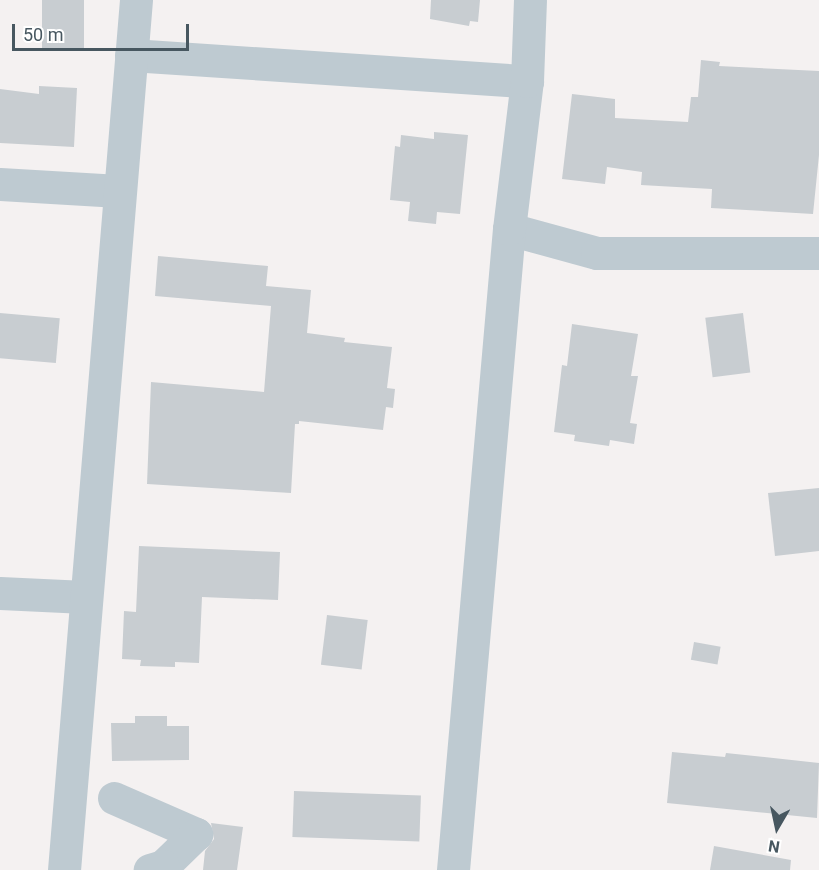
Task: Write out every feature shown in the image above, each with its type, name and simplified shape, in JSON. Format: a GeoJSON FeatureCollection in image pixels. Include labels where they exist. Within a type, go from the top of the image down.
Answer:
{"type":"FeatureCollection","features":[{"type":"Feature","properties":{"kind":"street"},"geometry":{"type":"LineString","coordinates":[[83,870],[64,870],[136,0]]}},
{"type":"Feature","properties":{"kind":"street"},"geometry":{"type":"LineString","coordinates":[[453,870],[508,229],[527,81],[530,0]]}},
{"type":"Feature","properties":{"kind":"street"},"geometry":{"type":"LineString","coordinates":[[131,55],[527,81]]}},
{"type":"Feature","properties":{"kind":"street"},"geometry":{"type":"LineString","coordinates":[[0,184],[119,191]]}},
{"type":"Feature","properties":{"kind":"street"},"geometry":{"type":"LineString","coordinates":[[508,229],[597,254],[819,253]]}},
{"type":"Feature","properties":{"kind":"street"},"geometry":{"type":"LineString","coordinates":[[0,593],[85,597]]}},
{"type":"Feature","properties":{"kind":"street"},"geometry":{"type":"LineString","coordinates":[[114,798],[196,834],[163,866],[150,870]]}},
{"type":"Feature","properties":{"kind":"building"},"geometry":{"type":"Polygon","coordinates":[[[42,0],[84,0],[84,48],[42,48],[42,0]]]}},
{"type":"Feature","properties":{"kind":"building"},"geometry":{"type":"Polygon","coordinates":[[[431,0],[480,0],[478,22],[470,21],[469,26],[430,19],[431,0]]]}},
{"type":"Feature","properties":{"kind":"building"},"geometry":{"type":"Polygon","coordinates":[[[701,60],[720,62],[719,66],[819,71],[819,155],[813,214],[711,208],[712,189],[641,185],[642,172],[607,167],[605,184],[562,179],[572,94],[615,99],[615,118],[688,122],[691,97],[698,97],[701,60]]]}},
{"type":"Feature","properties":{"kind":"building"},"geometry":{"type":"Polygon","coordinates":[[[39,86],[77,88],[74,147],[0,143],[0,89],[39,94],[39,86]]]}},
{"type":"Feature","properties":{"kind":"building"},"geometry":{"type":"Polygon","coordinates":[[[434,132],[468,135],[460,214],[437,212],[436,224],[408,221],[410,202],[390,200],[395,146],[400,147],[401,135],[434,139],[434,132]]]}},
{"type":"Feature","properties":{"kind":"building"},"geometry":{"type":"Polygon","coordinates":[[[158,256],[268,266],[266,286],[311,290],[307,333],[345,338],[344,342],[392,347],[387,388],[395,389],[393,408],[386,407],[383,430],[299,421],[299,424],[295,424],[291,493],[147,484],[151,382],[264,392],[271,306],[155,296],[158,256]]]}},
{"type":"Feature","properties":{"kind":"building"},"geometry":{"type":"Polygon","coordinates":[[[0,313],[60,318],[56,363],[0,358],[0,313]]]}},
{"type":"Feature","properties":{"kind":"building"},"geometry":{"type":"Polygon","coordinates":[[[743,313],[750,373],[713,377],[705,318],[743,313]]]}},
{"type":"Feature","properties":{"kind":"building"},"geometry":{"type":"Polygon","coordinates":[[[572,324],[638,334],[631,376],[638,376],[630,423],[637,424],[634,444],[610,440],[609,446],[574,441],[575,435],[554,432],[562,365],[567,366],[572,324]]]}},
{"type":"Feature","properties":{"kind":"building"},"geometry":{"type":"Polygon","coordinates":[[[819,488],[819,551],[775,556],[768,493],[819,488]]]}},
{"type":"Feature","properties":{"kind":"building"},"geometry":{"type":"Polygon","coordinates":[[[139,546],[280,552],[278,600],[202,597],[199,663],[175,662],[175,667],[140,666],[141,660],[122,659],[124,611],[136,612],[139,546]]]}},
{"type":"Feature","properties":{"kind":"building"},"geometry":{"type":"Polygon","coordinates":[[[327,615],[368,620],[362,670],[321,665],[327,615]]]}},
{"type":"Feature","properties":{"kind":"building"},"geometry":{"type":"Polygon","coordinates":[[[694,642],[721,647],[717,664],[691,660],[694,642]]]}},
{"type":"Feature","properties":{"kind":"building"},"geometry":{"type":"Polygon","coordinates":[[[135,716],[167,716],[167,726],[189,726],[189,760],[112,761],[111,723],[135,723],[135,716]]]}},
{"type":"Feature","properties":{"kind":"building"},"geometry":{"type":"Polygon","coordinates":[[[672,752],[725,757],[726,753],[819,763],[817,818],[667,803],[672,752]]]}},
{"type":"Feature","properties":{"kind":"building"},"geometry":{"type":"Polygon","coordinates":[[[294,791],[421,795],[419,841],[292,837],[294,791]]]}},
{"type":"Feature","properties":{"kind":"building"},"geometry":{"type":"Polygon","coordinates":[[[211,823],[243,827],[237,870],[203,870],[205,851],[214,839],[211,823]]]}},
{"type":"Feature","properties":{"kind":"building"},"geometry":{"type":"Polygon","coordinates":[[[714,846],[791,860],[790,870],[710,870],[714,846]]]}}]}
